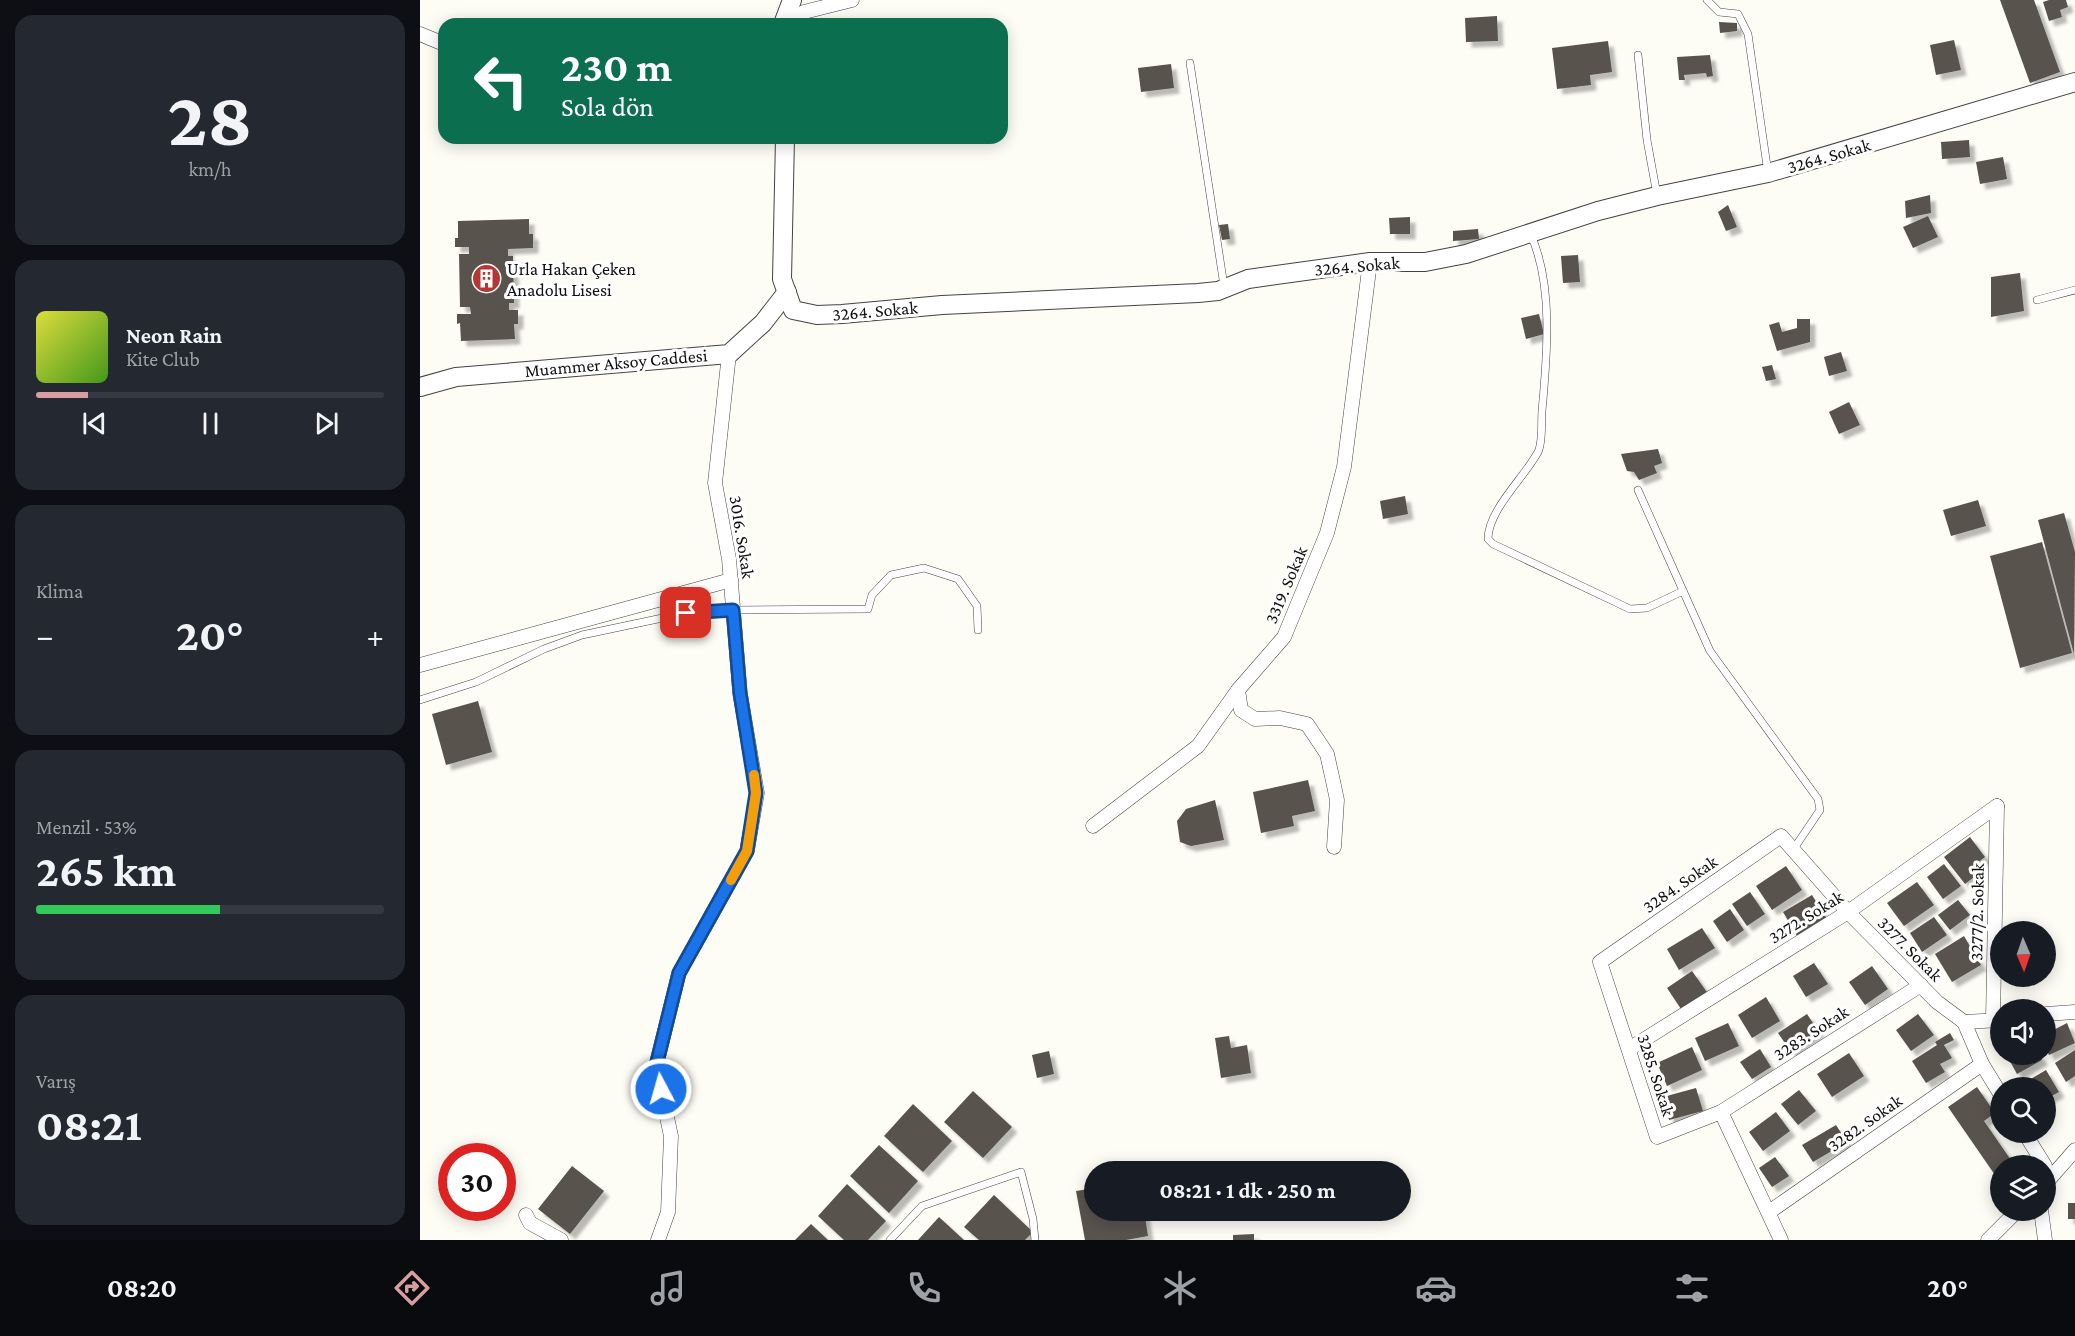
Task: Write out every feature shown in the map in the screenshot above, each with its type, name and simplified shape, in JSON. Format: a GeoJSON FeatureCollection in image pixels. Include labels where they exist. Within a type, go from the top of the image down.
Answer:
{"type":"FeatureCollection","features":[{"type":"Feature","properties":{"kind":"street"},"geometry":{"type":"LineString","coordinates":[[786,18],[792,0]]}},
{"type":"Feature","properties":{"kind":"street"},"geometry":{"type":"LineString","coordinates":[[794,18],[804,12],[852,0]]}},
{"type":"Feature","properties":{"kind":"street"},"geometry":{"type":"LineString","coordinates":[[420,34],[438,42]]}},
{"type":"Feature","properties":{"kind":"street","name":"3264. Sokak"},"geometry":{"type":"LineString","coordinates":[[787,292],[793,310],[817,315],[942,305],[1198,293],[1224,288],[1248,279],[1370,262],[1425,262],[1466,254],[1598,211],[1768,173],[1869,145],[2075,82]]}},
{"type":"Feature","properties":{"kind":"street"},"geometry":{"type":"LineString","coordinates":[[785,144],[782,279],[787,292]]}},
{"type":"Feature","properties":{"kind":"street","name":"3319. Sokak"},"geometry":{"type":"LineString","coordinates":[[1093,825],[1198,746],[1238,690],[1284,637],[1327,533],[1344,467],[1370,262]]}},
{"type":"Feature","properties":{"kind":"street","name":"Muammer Aksoy Caddesi"},"geometry":{"type":"LineString","coordinates":[[420,387],[456,377],[729,354],[763,323],[787,292]]}},
{"type":"Feature","properties":{"kind":"street","name":"3016. Sokak"},"geometry":{"type":"LineString","coordinates":[[658,1240],[668,1212],[671,1136],[656,1066],[679,973],[747,851],[756,793],[740,693],[731,580],[715,483],[729,354]]}},
{"type":"Feature","properties":{"kind":"street"},"geometry":{"type":"LineString","coordinates":[[420,665],[731,580]]}},
{"type":"Feature","properties":{"kind":"street"},"geometry":{"type":"LineString","coordinates":[[1238,690],[1241,710],[1255,719],[1280,718],[1308,724],[1327,754],[1337,800],[1334,847]]}},
{"type":"Feature","properties":{"kind":"street","name":"3272. Sokak"},"geometry":{"type":"LineString","coordinates":[[1629,1049],[1848,912],[1997,806]]}},
{"type":"Feature","properties":{"kind":"street","name":"3277/2. Sokak"},"geometry":{"type":"LineString","coordinates":[[1997,806],[1997,999]]}},
{"type":"Feature","properties":{"kind":"street","name":"3277. Sokak"},"geometry":{"type":"LineString","coordinates":[[1781,836],[1848,912],[1937,1002],[1964,1022]]}},
{"type":"Feature","properties":{"kind":"street","name":"3284. Sokak"},"geometry":{"type":"LineString","coordinates":[[1600,962],[1781,836]]}},
{"type":"Feature","properties":{"kind":"street","name":"3285. Sokak"},"geometry":{"type":"LineString","coordinates":[[1600,962],[1657,1137],[1722,1112]]}},
{"type":"Feature","properties":{"kind":"street","name":"3283. Sokak"},"geometry":{"type":"LineString","coordinates":[[1722,1112],[1921,985]]}},
{"type":"Feature","properties":{"kind":"street"},"geometry":{"type":"LineString","coordinates":[[2056,1013],[2075,1012]]}},
{"type":"Feature","properties":{"kind":"street"},"geometry":{"type":"LineString","coordinates":[[1990,1020],[1964,1022],[1982,1065],[1990,1078]]}},
{"type":"Feature","properties":{"kind":"street","name":"3282. Sokak"},"geometry":{"type":"LineString","coordinates":[[1769,1212],[1982,1065]]}},
{"type":"Feature","properties":{"kind":"street"},"geometry":{"type":"LineString","coordinates":[[1722,1112],[1781,1240]]}},
{"type":"Feature","properties":{"kind":"street"},"geometry":{"type":"LineString","coordinates":[[2056,1166],[2075,1150]]}},
{"type":"Feature","properties":{"kind":"street"},"geometry":{"type":"LineString","coordinates":[[526,1215],[530,1223],[561,1240]]}},
{"type":"Feature","properties":{"kind":"street"},"geometry":{"type":"LineString","coordinates":[[1988,1240],[2007,1221]]}},
{"type":"Feature","properties":{"kind":"street"},"geometry":{"type":"LineString","coordinates":[[2042,1221],[2045,1240]]}},
{"type":"Feature","properties":{"kind":"lane"},"geometry":{"type":"LineString","coordinates":[[1707,0],[1719,12],[1738,14],[1749,34],[1768,173]]}},
{"type":"Feature","properties":{"kind":"lane"},"geometry":{"type":"LineString","coordinates":[[1638,56],[1647,140],[1657,196]]}},
{"type":"Feature","properties":{"kind":"lane"},"geometry":{"type":"LineString","coordinates":[[1190,63],[1224,288]]}},
{"type":"Feature","properties":{"kind":"lane"},"geometry":{"type":"LineString","coordinates":[[1530,234],[1537,247],[1544,291],[1548,341],[1539,450],[1502,505],[1488,531],[1488,539],[1493,544],[1630,609],[1647,608],[1683,591]]}},
{"type":"Feature","properties":{"kind":"lane"},"geometry":{"type":"LineString","coordinates":[[2037,300],[2075,290]]}},
{"type":"Feature","properties":{"kind":"lane"},"geometry":{"type":"LineString","coordinates":[[1638,490],[1710,651],[1818,799],[1820,810],[1793,850]]}},
{"type":"Feature","properties":{"kind":"lane"},"geometry":{"type":"LineString","coordinates":[[420,700],[476,682],[544,649],[582,635],[686,613],[733,610],[868,609],[872,595],[891,575],[924,568],[958,579],[977,606],[978,630]]}},
{"type":"Feature","properties":{"kind":"lane"},"geometry":{"type":"LineString","coordinates":[[890,1240],[922,1206],[1021,1172],[1033,1219],[1035,1240]]}},
{"type":"Feature","properties":{"kind":"building"},"geometry":{"type":"Polygon","coordinates":[[[2000,0],[2034,0],[2060,72],[2030,83],[2000,0]]]}},
{"type":"Feature","properties":{"kind":"building"},"geometry":{"type":"Polygon","coordinates":[[[2066,0],[2068,7],[2060,10],[2062,17],[2049,21],[2043,2],[2066,0]]]}},
{"type":"Feature","properties":{"kind":"building"},"geometry":{"type":"Polygon","coordinates":[[[1497,16],[1498,41],[1466,42],[1465,18],[1497,16]]]}},
{"type":"Feature","properties":{"kind":"building"},"geometry":{"type":"Polygon","coordinates":[[[1719,22],[1737,23],[1737,31],[1720,33],[1719,22]]]}},
{"type":"Feature","properties":{"kind":"building"},"geometry":{"type":"Polygon","coordinates":[[[1954,40],[1961,70],[1936,75],[1930,45],[1954,40]]]}},
{"type":"Feature","properties":{"kind":"building"},"geometry":{"type":"Polygon","coordinates":[[[1608,41],[1612,72],[1590,75],[1591,85],[1557,89],[1552,48],[1608,41]]]}},
{"type":"Feature","properties":{"kind":"building"},"geometry":{"type":"Polygon","coordinates":[[[1710,55],[1713,76],[1707,77],[1706,73],[1684,75],[1685,80],[1679,80],[1677,57],[1710,55]]]}},
{"type":"Feature","properties":{"kind":"building"},"geometry":{"type":"Polygon","coordinates":[[[1171,64],[1174,88],[1141,92],[1138,68],[1171,64]]]}},
{"type":"Feature","properties":{"kind":"building"},"geometry":{"type":"Polygon","coordinates":[[[1969,140],[1970,157],[1942,159],[1941,142],[1969,140]]]}},
{"type":"Feature","properties":{"kind":"building"},"geometry":{"type":"Polygon","coordinates":[[[2003,157],[2007,179],[1980,184],[1976,162],[2003,157]]]}},
{"type":"Feature","properties":{"kind":"building"},"geometry":{"type":"Polygon","coordinates":[[[1930,195],[1931,213],[1906,218],[1905,201],[1930,195]]]}},
{"type":"Feature","properties":{"kind":"building"},"geometry":{"type":"Polygon","coordinates":[[[1728,205],[1737,227],[1726,231],[1718,212],[1728,205]]]}},
{"type":"Feature","properties":{"kind":"building"},"geometry":{"type":"Polygon","coordinates":[[[1928,216],[1938,237],[1913,248],[1903,227],[1928,216]]]}},
{"type":"Feature","properties":{"kind":"building"},"geometry":{"type":"Polygon","coordinates":[[[1410,217],[1410,234],[1390,234],[1389,218],[1410,217]]]}},
{"type":"Feature","properties":{"kind":"building","name":"Urla Hakan Çeken Anadolu Lisesi"},"geometry":{"type":"Polygon","coordinates":[[[529,219],[529,234],[533,234],[533,248],[508,249],[508,256],[513,256],[514,303],[509,303],[509,310],[518,310],[518,324],[514,324],[515,339],[461,341],[457,314],[471,314],[470,307],[460,307],[459,254],[469,254],[469,247],[455,247],[455,238],[458,238],[458,221],[529,219]]]}},
{"type":"Feature","properties":{"kind":"building"},"geometry":{"type":"Polygon","coordinates":[[[1228,224],[1230,239],[1222,240],[1219,225],[1228,224]]]}},
{"type":"Feature","properties":{"kind":"building"},"geometry":{"type":"Polygon","coordinates":[[[1478,229],[1479,239],[1453,241],[1453,231],[1478,229]]]}},
{"type":"Feature","properties":{"kind":"building"},"geometry":{"type":"Polygon","coordinates":[[[1578,255],[1580,282],[1563,283],[1561,256],[1578,255]]]}},
{"type":"Feature","properties":{"kind":"building"},"geometry":{"type":"Polygon","coordinates":[[[2020,273],[2024,311],[1991,317],[1991,277],[2020,273]]]}},
{"type":"Feature","properties":{"kind":"building"},"geometry":{"type":"Polygon","coordinates":[[[1539,314],[1544,334],[1526,339],[1521,318],[1539,314]]]}},
{"type":"Feature","properties":{"kind":"building"},"geometry":{"type":"Polygon","coordinates":[[[1797,319],[1810,319],[1810,342],[1777,351],[1769,325],[1779,322],[1782,332],[1797,328],[1797,319]]]}},
{"type":"Feature","properties":{"kind":"building"},"geometry":{"type":"Polygon","coordinates":[[[1841,352],[1847,371],[1829,376],[1824,357],[1841,352]]]}},
{"type":"Feature","properties":{"kind":"building"},"geometry":{"type":"Polygon","coordinates":[[[1772,365],[1776,379],[1766,381],[1762,367],[1772,365]]]}},
{"type":"Feature","properties":{"kind":"building"},"geometry":{"type":"Polygon","coordinates":[[[1849,402],[1860,425],[1839,434],[1829,412],[1849,402]]]}},
{"type":"Feature","properties":{"kind":"building"},"geometry":{"type":"Polygon","coordinates":[[[1658,449],[1662,463],[1654,466],[1657,473],[1639,480],[1634,472],[1627,471],[1621,454],[1658,449]]]}},
{"type":"Feature","properties":{"kind":"building"},"geometry":{"type":"Polygon","coordinates":[[[1405,496],[1408,514],[1383,519],[1380,501],[1405,496]]]}},
{"type":"Feature","properties":{"kind":"building"},"geometry":{"type":"Polygon","coordinates":[[[1978,500],[1986,526],[1951,536],[1943,510],[1978,500]]]}},
{"type":"Feature","properties":{"kind":"building"},"geometry":{"type":"Polygon","coordinates":[[[2064,513],[2075,552],[2074,654],[2038,520],[2064,513]]]}},
{"type":"Feature","properties":{"kind":"building"},"geometry":{"type":"Polygon","coordinates":[[[2042,542],[2072,653],[2020,668],[1990,556],[2042,542]]]}},
{"type":"Feature","properties":{"kind":"building"},"geometry":{"type":"Polygon","coordinates":[[[478,701],[492,752],[446,765],[432,714],[478,701]]]}},
{"type":"Feature","properties":{"kind":"building"},"geometry":{"type":"Polygon","coordinates":[[[1308,780],[1315,811],[1292,816],[1294,826],[1261,833],[1253,792],[1308,780]]]}},
{"type":"Feature","properties":{"kind":"building"},"geometry":{"type":"Polygon","coordinates":[[[1215,800],[1224,840],[1191,846],[1180,842],[1177,821],[1186,809],[1215,800]]]}},
{"type":"Feature","properties":{"kind":"building"},"geometry":{"type":"Polygon","coordinates":[[[1970,837],[1985,857],[1972,867],[1978,874],[1965,884],[1944,857],[1970,837]]]}},
{"type":"Feature","properties":{"kind":"building"},"geometry":{"type":"Polygon","coordinates":[[[1944,864],[1961,886],[1943,899],[1927,877],[1944,864]]]}},
{"type":"Feature","properties":{"kind":"building"},"geometry":{"type":"Polygon","coordinates":[[[1786,866],[1802,890],[1772,910],[1756,886],[1786,866]]]}},
{"type":"Feature","properties":{"kind":"building"},"geometry":{"type":"Polygon","coordinates":[[[1917,882],[1934,905],[1904,926],[1887,903],[1917,882]]]}},
{"type":"Feature","properties":{"kind":"building"},"geometry":{"type":"Polygon","coordinates":[[[1750,892],[1765,914],[1747,926],[1732,904],[1750,892]]]}},
{"type":"Feature","properties":{"kind":"building"},"geometry":{"type":"Polygon","coordinates":[[[1812,895],[1827,919],[1797,936],[1783,912],[1812,895]]]}},
{"type":"Feature","properties":{"kind":"building"},"geometry":{"type":"Polygon","coordinates":[[[1958,900],[1970,915],[1950,930],[1938,915],[1958,900]]]}},
{"type":"Feature","properties":{"kind":"building"},"geometry":{"type":"Polygon","coordinates":[[[1730,909],[1744,930],[1727,942],[1713,921],[1730,909]]]}},
{"type":"Feature","properties":{"kind":"building"},"geometry":{"type":"Polygon","coordinates":[[[1934,917],[1947,935],[1922,952],[1910,933],[1934,917]]]}},
{"type":"Feature","properties":{"kind":"building"},"geometry":{"type":"Polygon","coordinates":[[[1702,928],[1715,948],[1679,970],[1667,949],[1702,928]]]}},
{"type":"Feature","properties":{"kind":"building"},"geometry":{"type":"Polygon","coordinates":[[[1964,936],[1981,965],[1952,982],[1935,954],[1964,936]]]}},
{"type":"Feature","properties":{"kind":"building"},"geometry":{"type":"Polygon","coordinates":[[[1814,963],[1828,984],[1806,997],[1793,976],[1814,963]]]}},
{"type":"Feature","properties":{"kind":"building"},"geometry":{"type":"Polygon","coordinates":[[[1872,966],[1888,989],[1865,1005],[1849,982],[1872,966]]]}},
{"type":"Feature","properties":{"kind":"building"},"geometry":{"type":"Polygon","coordinates":[[[1692,971],[1709,995],[1683,1012],[1667,988],[1692,971]]]}},
{"type":"Feature","properties":{"kind":"building"},"geometry":{"type":"Polygon","coordinates":[[[1766,997],[1780,1021],[1752,1038],[1738,1015],[1766,997]]]}},
{"type":"Feature","properties":{"kind":"building"},"geometry":{"type":"Polygon","coordinates":[[[1807,1014],[1819,1032],[1791,1052],[1778,1033],[1807,1014]]]}},
{"type":"Feature","properties":{"kind":"building"},"geometry":{"type":"Polygon","coordinates":[[[1918,1014],[1934,1035],[1911,1051],[1896,1030],[1918,1014]]]}},
{"type":"Feature","properties":{"kind":"building"},"geometry":{"type":"Polygon","coordinates":[[[1728,1023],[1739,1046],[1705,1061],[1695,1038],[1728,1023]]]}},
{"type":"Feature","properties":{"kind":"building"},"geometry":{"type":"Polygon","coordinates":[[[2067,1023],[2075,1043],[2056,1052],[2056,1029],[2067,1023]]]}},
{"type":"Feature","properties":{"kind":"building"},"geometry":{"type":"Polygon","coordinates":[[[1950,1033],[1954,1040],[1944,1045],[1952,1058],[1940,1064],[1945,1072],[1926,1083],[1912,1061],[1937,1045],[1935,1042],[1950,1033]]]}},
{"type":"Feature","properties":{"kind":"building"},"geometry":{"type":"Polygon","coordinates":[[[1229,1036],[1231,1048],[1247,1045],[1251,1073],[1221,1078],[1215,1038],[1229,1036]]]}},
{"type":"Feature","properties":{"kind":"building"},"geometry":{"type":"Polygon","coordinates":[[[1692,1047],[1702,1070],[1667,1086],[1657,1063],[1692,1047]]]}},
{"type":"Feature","properties":{"kind":"building"},"geometry":{"type":"Polygon","coordinates":[[[1760,1049],[1771,1067],[1752,1079],[1740,1062],[1760,1049]]]}},
{"type":"Feature","properties":{"kind":"building"},"geometry":{"type":"Polygon","coordinates":[[[2075,1050],[2075,1076],[2066,1082],[2056,1062],[2075,1050]]]}},
{"type":"Feature","properties":{"kind":"building"},"geometry":{"type":"Polygon","coordinates":[[[1049,1051],[1054,1074],[1037,1078],[1032,1055],[1049,1051]]]}},
{"type":"Feature","properties":{"kind":"building"},"geometry":{"type":"Polygon","coordinates":[[[1849,1053],[1864,1076],[1832,1097],[1817,1074],[1849,1053]]]}},
{"type":"Feature","properties":{"kind":"building"},"geometry":{"type":"Polygon","coordinates":[[[2012,1065],[2033,1065],[2017,1074],[2012,1065]]]}},
{"type":"Feature","properties":{"kind":"building"},"geometry":{"type":"Polygon","coordinates":[[[2046,1070],[2050,1077],[2034,1077],[2046,1070]]]}},
{"type":"Feature","properties":{"kind":"building"},"geometry":{"type":"Polygon","coordinates":[[[1977,1087],[1990,1106],[1990,1117],[1984,1121],[1990,1130],[1990,1143],[1999,1143],[2007,1155],[1990,1155],[1990,1168],[1948,1107],[1977,1087]]]}},
{"type":"Feature","properties":{"kind":"building"},"geometry":{"type":"Polygon","coordinates":[[[1696,1088],[1703,1111],[1669,1120],[1663,1097],[1696,1088]]]}},
{"type":"Feature","properties":{"kind":"building"},"geometry":{"type":"Polygon","coordinates":[[[1799,1090],[1816,1111],[1798,1125],[1781,1104],[1799,1090]]]}},
{"type":"Feature","properties":{"kind":"building"},"geometry":{"type":"Polygon","coordinates":[[[973,1091],[1012,1127],[983,1158],[944,1122],[973,1091]]]}},
{"type":"Feature","properties":{"kind":"building"},"geometry":{"type":"Polygon","coordinates":[[[913,1104],[952,1141],[923,1172],[884,1136],[913,1104]]]}},
{"type":"Feature","properties":{"kind":"building"},"geometry":{"type":"Polygon","coordinates":[[[1776,1112],[1790,1131],[1763,1151],[1749,1132],[1776,1112]]]}},
{"type":"Feature","properties":{"kind":"building"},"geometry":{"type":"Polygon","coordinates":[[[1836,1125],[1847,1142],[1813,1162],[1802,1145],[1836,1125]]]}},
{"type":"Feature","properties":{"kind":"building"},"geometry":{"type":"Polygon","coordinates":[[[879,1145],[918,1181],[889,1213],[850,1176],[879,1145]]]}},
{"type":"Feature","properties":{"kind":"building"},"geometry":{"type":"Polygon","coordinates":[[[1775,1157],[1789,1176],[1772,1187],[1759,1168],[1775,1157]]]}},
{"type":"Feature","properties":{"kind":"building"},"geometry":{"type":"Polygon","coordinates":[[[572,1166],[604,1191],[570,1234],[538,1209],[572,1166]]]}},
{"type":"Feature","properties":{"kind":"building"},"geometry":{"type":"Polygon","coordinates":[[[847,1184],[886,1221],[868,1240],[844,1240],[818,1216],[847,1184]]]}},
{"type":"Feature","properties":{"kind":"building"},"geometry":{"type":"Polygon","coordinates":[[[1084,1190],[1084,1221],[1146,1221],[1148,1236],[1126,1240],[1085,1240],[1076,1191],[1084,1190]]]}},
{"type":"Feature","properties":{"kind":"building"},"geometry":{"type":"Polygon","coordinates":[[[994,1195],[1033,1232],[1025,1240],[979,1240],[964,1227],[994,1195]]]}},
{"type":"Feature","properties":{"kind":"building"},"geometry":{"type":"Polygon","coordinates":[[[2068,1203],[2075,1203],[2075,1219],[2068,1219],[2068,1203]]]}},
{"type":"Feature","properties":{"kind":"building"},"geometry":{"type":"Polygon","coordinates":[[[939,1217],[964,1240],[918,1240],[939,1217]]]}},
{"type":"Feature","properties":{"kind":"building"},"geometry":{"type":"Polygon","coordinates":[[[811,1224],[828,1240],[795,1240],[811,1224]]]}},
{"type":"Feature","properties":{"kind":"building"},"geometry":{"type":"Polygon","coordinates":[[[1254,1234],[1254,1240],[1233,1240],[1233,1235],[1254,1234]]]}},
{"type":"Feature","properties":{"kind":"slow traffic"},"geometry":{"type":"LineString","coordinates":[[731,880],[747,851],[756,793],[754,775]]}},
{"type":"Feature","properties":{"kind":"place","name":"Urla Hakan Çeken Anadolu Lisesi"},"geometry":{"type":"Point","coordinates":[486,279]}},
{"type":"Feature","properties":{"kind":"route"},"geometry":{"type":"LineString","coordinates":[[661,1089],[656,1066],[679,973],[747,851],[756,793],[740,693],[733,610],[686,613]]}}]}
